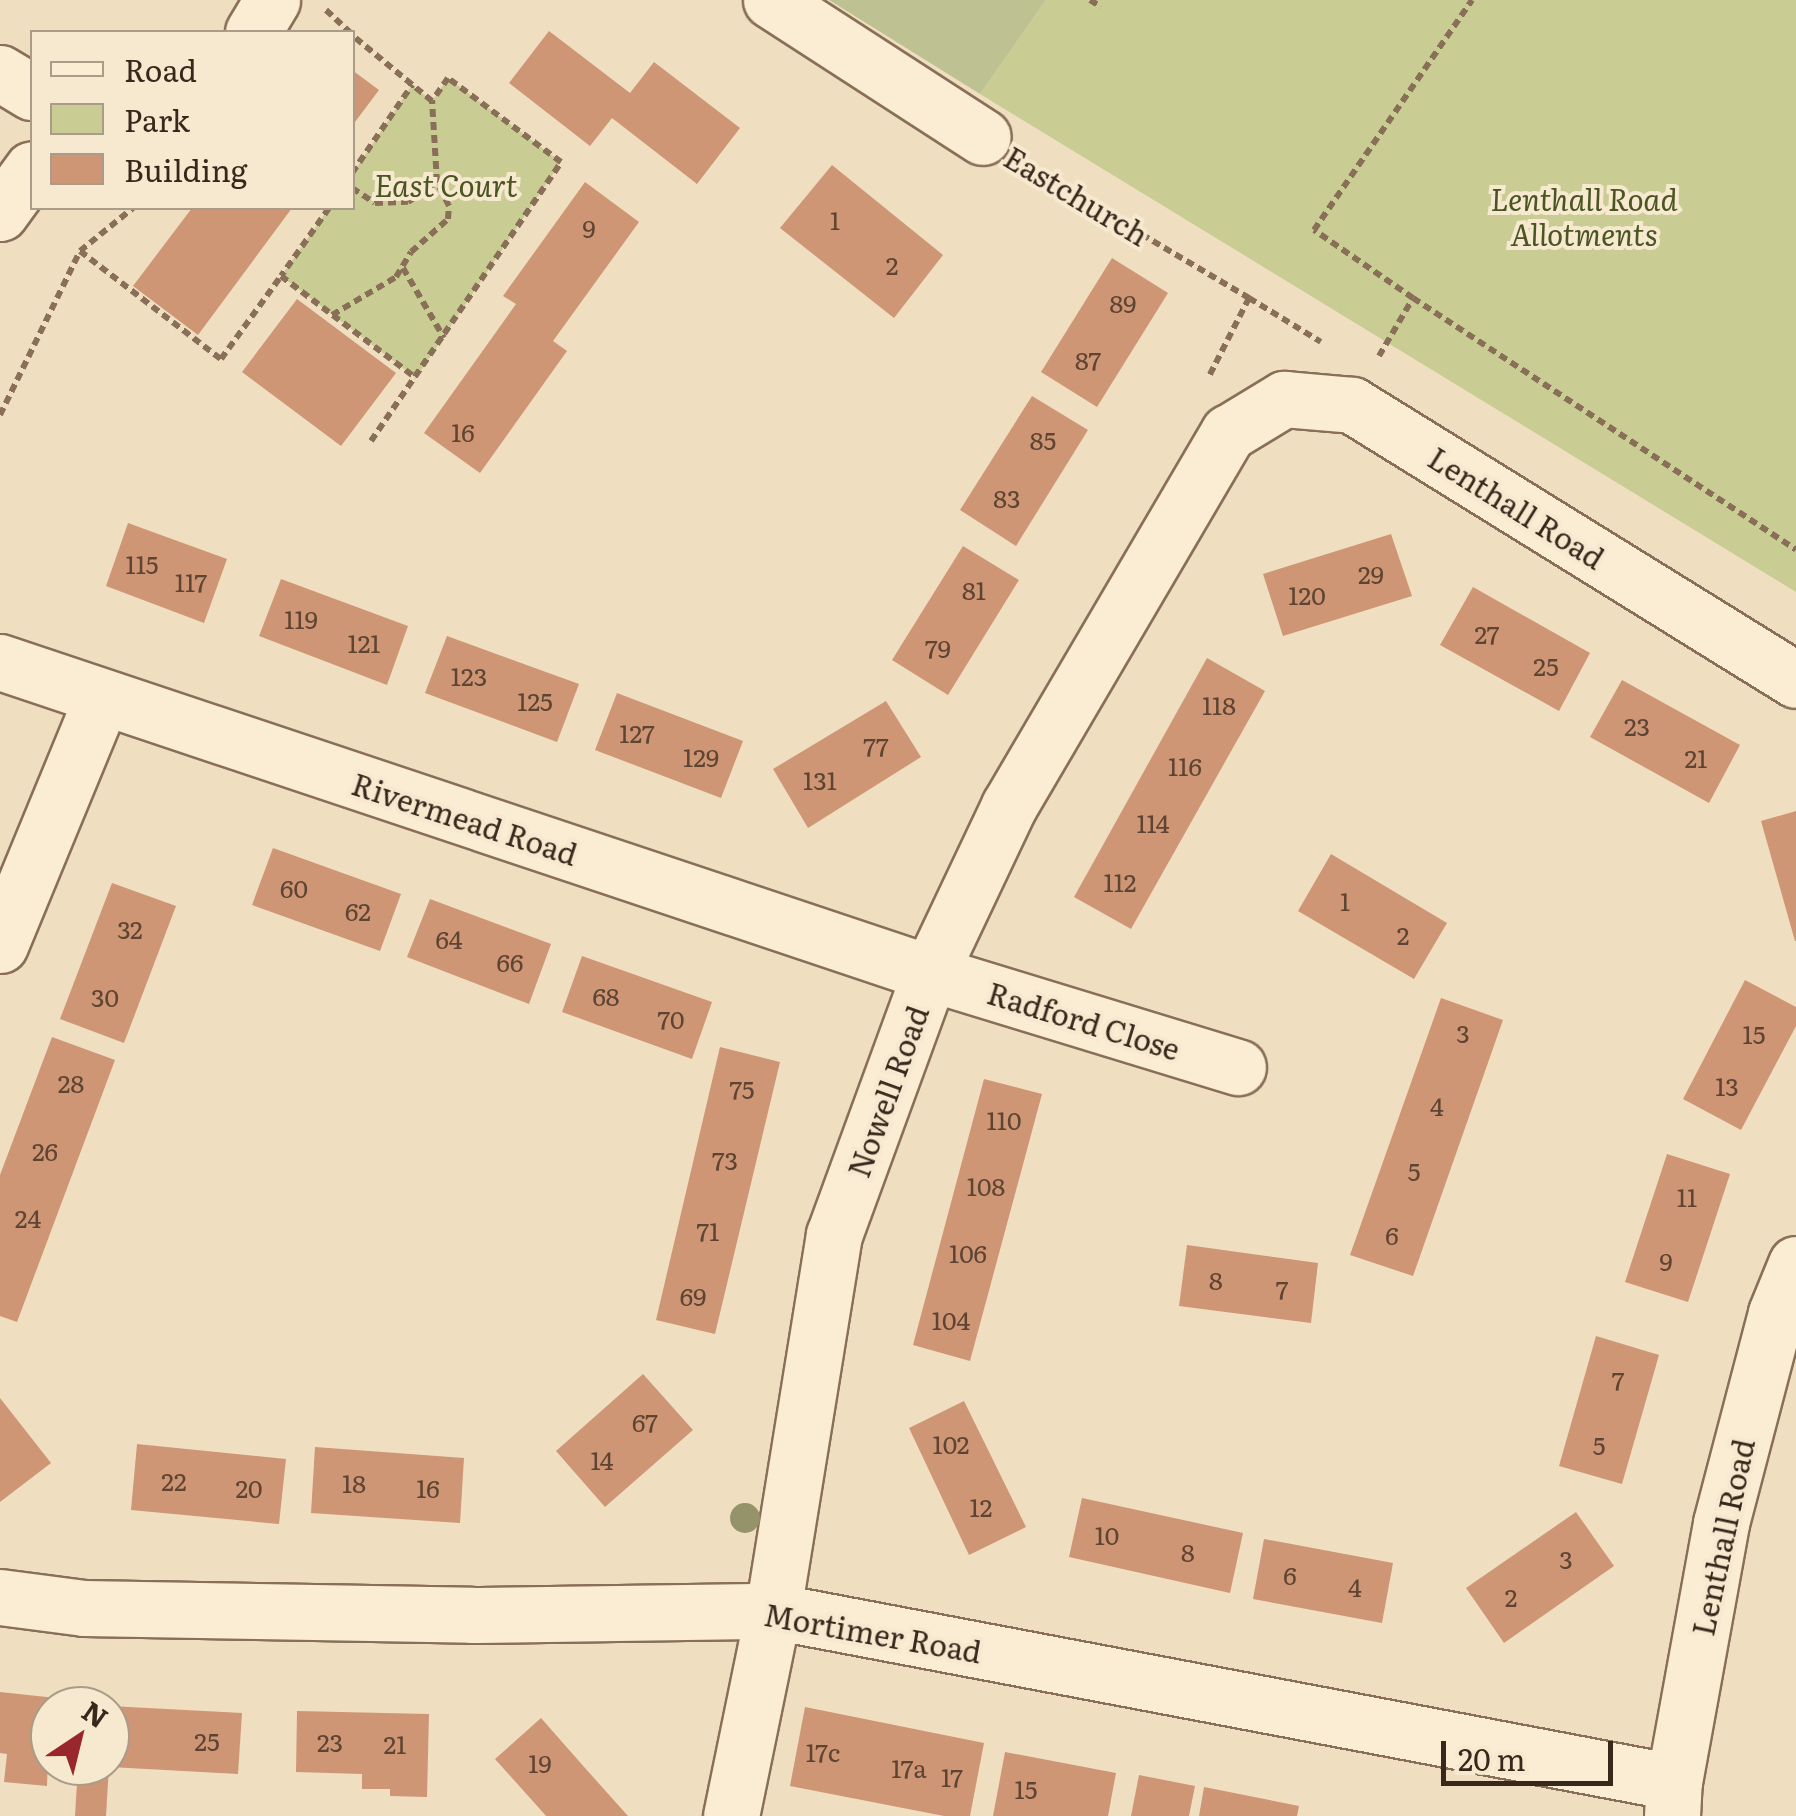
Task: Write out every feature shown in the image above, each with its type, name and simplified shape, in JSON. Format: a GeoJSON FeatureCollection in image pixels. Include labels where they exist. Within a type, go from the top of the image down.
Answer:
{"type":"FeatureCollection","features":[{"type":"Feature","properties":{"kind":"street"},"geometry":{"type":"LineString","coordinates":[[254,30],[272,0]]}},
{"type":"Feature","properties":{"kind":"street","name":"Eastchurch"},"geometry":{"type":"LineString","coordinates":[[771,0],[983,137]]}},
{"type":"Feature","properties":{"kind":"street"},"geometry":{"type":"LineString","coordinates":[[0,73],[30,91]]}},
{"type":"Feature","properties":{"kind":"street"},"geometry":{"type":"LineString","coordinates":[[0,212],[30,172]]}},
{"type":"Feature","properties":{"kind":"street","name":"Lenthall Road"},"geometry":{"type":"LineString","coordinates":[[1228,434],[1284,399],[1352,405],[1796,680]]}},
{"type":"Feature","properties":{"kind":"street","name":"Nowell Road"},"geometry":{"type":"LineString","coordinates":[[731,1816],[772,1610],[834,1235],[930,973],[1009,806],[1228,434]]}},
{"type":"Feature","properties":{"kind":"street","name":"Rivermead Road"},"geometry":{"type":"LineString","coordinates":[[0,662],[930,973]]}},
{"type":"Feature","properties":{"kind":"street"},"geometry":{"type":"LineString","coordinates":[[0,945],[102,698]]}},
{"type":"Feature","properties":{"kind":"street","name":"Radford Close"},"geometry":{"type":"LineString","coordinates":[[930,973],[1238,1067]]}},
{"type":"Feature","properties":{"kind":"street","name":"Lenthall Road"},"geometry":{"type":"LineString","coordinates":[[1673,1799],[1721,1522],[1776,1313],[1796,1264]]}},
{"type":"Feature","properties":{"kind":"street","name":"Mortimer Road"},"geometry":{"type":"LineString","coordinates":[[0,1597],[84,1608],[472,1615],[772,1610],[1673,1799]]}},
{"type":"Feature","properties":{"kind":"path"},"geometry":{"type":"LineString","coordinates":[[321,0],[328,14],[346,30]]}},
{"type":"Feature","properties":{"kind":"path"},"geometry":{"type":"LineString","coordinates":[[1090,0],[1101,8]]}},
{"type":"Feature","properties":{"kind":"path"},"geometry":{"type":"LineString","coordinates":[[1472,0],[1314,230],[1796,550]]}},
{"type":"Feature","properties":{"kind":"path"},"geometry":{"type":"LineString","coordinates":[[355,37],[432,101]]}},
{"type":"Feature","properties":{"kind":"path"},"geometry":{"type":"LineString","coordinates":[[332,315],[396,277],[411,252],[448,219],[449,206],[437,182],[432,101],[448,78],[561,162],[372,442]]}},
{"type":"Feature","properties":{"kind":"path"},"geometry":{"type":"LineString","coordinates":[[355,168],[412,85]]}},
{"type":"Feature","properties":{"kind":"path","name":"Eastchurch"},"geometry":{"type":"LineString","coordinates":[[983,137],[1249,298],[1196,402],[1228,434]]}},
{"type":"Feature","properties":{"kind":"path"},"geometry":{"type":"LineString","coordinates":[[355,190],[375,203],[408,202],[437,182]]}},
{"type":"Feature","properties":{"kind":"path"},"geometry":{"type":"LineString","coordinates":[[0,414],[80,251],[131,210]]}},
{"type":"Feature","properties":{"kind":"path"},"geometry":{"type":"LineString","coordinates":[[80,251],[220,359],[327,210]]}},
{"type":"Feature","properties":{"kind":"path"},"geometry":{"type":"LineString","coordinates":[[402,267],[444,338]]}},
{"type":"Feature","properties":{"kind":"path"},"geometry":{"type":"LineString","coordinates":[[282,276],[416,378]]}},
{"type":"Feature","properties":{"kind":"path"},"geometry":{"type":"LineString","coordinates":[[1386,343],[1413,298]]}},
{"type":"Feature","properties":{"kind":"green space"},"geometry":{"type":"Polygon","coordinates":[[[829,0],[1046,0],[980,94],[829,0]]]}},
{"type":"Feature","properties":{"kind":"green space","name":"Lenthall Road Allotments"},"geometry":{"type":"Polygon","coordinates":[[[1046,0],[1796,0],[1796,592],[980,94],[1046,0]]]}},
{"type":"Feature","properties":{"kind":"green space","name":"East Court"},"geometry":{"type":"Polygon","coordinates":[[[448,78],[561,162],[416,378],[281,276],[328,210],[355,210],[355,170],[412,85],[432,101],[448,78]]]}},
{"type":"Feature","properties":{"kind":"building"},"geometry":{"type":"Polygon","coordinates":[[[549,31],[630,93],[654,62],[740,128],[697,184],[612,118],[590,146],[509,83],[549,31]]]}},
{"type":"Feature","properties":{"kind":"building"},"geometry":{"type":"Polygon","coordinates":[[[355,72],[379,90],[355,122],[355,72]]]}},
{"type":"Feature","properties":{"kind":"building"},"geometry":{"type":"Polygon","coordinates":[[[832,165],[943,255],[894,318],[780,228],[832,165]]]}},
{"type":"Feature","properties":{"kind":"building"},"geometry":{"type":"Polygon","coordinates":[[[585,182],[639,222],[553,341],[567,351],[480,473],[424,433],[516,304],[503,296],[585,182]]]}},
{"type":"Feature","properties":{"kind":"building"},"geometry":{"type":"Polygon","coordinates":[[[190,210],[291,210],[198,335],[133,286],[190,210]]]}},
{"type":"Feature","properties":{"kind":"building"},"geometry":{"type":"Polygon","coordinates":[[[1112,258],[1168,293],[1097,407],[1041,372],[1112,258]]]}},
{"type":"Feature","properties":{"kind":"building"},"geometry":{"type":"Polygon","coordinates":[[[297,299],[396,373],[341,446],[242,372],[297,299]]]}},
{"type":"Feature","properties":{"kind":"building"},"geometry":{"type":"Polygon","coordinates":[[[1032,396],[1088,430],[1016,546],[960,510],[1032,396]]]}},
{"type":"Feature","properties":{"kind":"building"},"geometry":{"type":"Polygon","coordinates":[[[128,523],[227,559],[204,623],[106,586],[128,523]]]}},
{"type":"Feature","properties":{"kind":"building"},"geometry":{"type":"Polygon","coordinates":[[[1391,534],[1412,596],[1283,636],[1263,574],[1391,534]]]}},
{"type":"Feature","properties":{"kind":"building"},"geometry":{"type":"Polygon","coordinates":[[[963,546],[1019,580],[948,695],[892,660],[963,546]]]}},
{"type":"Feature","properties":{"kind":"building"},"geometry":{"type":"Polygon","coordinates":[[[281,579],[408,626],[387,685],[259,636],[281,579]]]}},
{"type":"Feature","properties":{"kind":"building"},"geometry":{"type":"Polygon","coordinates":[[[1473,587],[1590,653],[1559,711],[1440,645],[1473,587]]]}},
{"type":"Feature","properties":{"kind":"building"},"geometry":{"type":"Polygon","coordinates":[[[447,636],[579,684],[557,742],[425,693],[447,636]]]}},
{"type":"Feature","properties":{"kind":"building"},"geometry":{"type":"Polygon","coordinates":[[[1207,658],[1265,691],[1131,929],[1074,897],[1207,658]]]}},
{"type":"Feature","properties":{"kind":"building"},"geometry":{"type":"Polygon","coordinates":[[[1622,680],[1740,745],[1709,803],[1590,737],[1622,680]]]}},
{"type":"Feature","properties":{"kind":"building"},"geometry":{"type":"Polygon","coordinates":[[[617,693],[743,741],[721,798],[595,750],[617,693]]]}},
{"type":"Feature","properties":{"kind":"building"},"geometry":{"type":"Polygon","coordinates":[[[886,701],[921,757],[808,828],[773,769],[886,701]]]}},
{"type":"Feature","properties":{"kind":"building"},"geometry":{"type":"Polygon","coordinates":[[[1796,811],[1796,941],[1795,941],[1761,821],[1796,811]]]}},
{"type":"Feature","properties":{"kind":"building"},"geometry":{"type":"Polygon","coordinates":[[[273,848],[401,894],[380,951],[252,905],[273,848]]]}},
{"type":"Feature","properties":{"kind":"building"},"geometry":{"type":"Polygon","coordinates":[[[1331,854],[1447,923],[1414,979],[1298,911],[1331,854]]]}},
{"type":"Feature","properties":{"kind":"building"},"geometry":{"type":"Polygon","coordinates":[[[112,883],[176,906],[124,1043],[60,1019],[112,883]]]}},
{"type":"Feature","properties":{"kind":"building"},"geometry":{"type":"Polygon","coordinates":[[[430,899],[551,944],[529,1004],[407,957],[430,899]]]}},
{"type":"Feature","properties":{"kind":"building"},"geometry":{"type":"Polygon","coordinates":[[[582,956],[712,1002],[692,1059],[562,1012],[582,956]]]}},
{"type":"Feature","properties":{"kind":"building"},"geometry":{"type":"Polygon","coordinates":[[[1745,980],[1796,1007],[1796,1026],[1741,1130],[1683,1099],[1745,980]]]}},
{"type":"Feature","properties":{"kind":"building"},"geometry":{"type":"Polygon","coordinates":[[[1441,998],[1503,1020],[1413,1276],[1350,1255],[1441,998]]]}},
{"type":"Feature","properties":{"kind":"building"},"geometry":{"type":"Polygon","coordinates":[[[52,1037],[115,1060],[17,1322],[0,1316],[0,1175],[52,1037]]]}},
{"type":"Feature","properties":{"kind":"building"},"geometry":{"type":"Polygon","coordinates":[[[720,1047],[780,1062],[715,1334],[656,1320],[720,1047]]]}},
{"type":"Feature","properties":{"kind":"building"},"geometry":{"type":"Polygon","coordinates":[[[984,1079],[1042,1094],[970,1361],[913,1345],[984,1079]]]}},
{"type":"Feature","properties":{"kind":"building"},"geometry":{"type":"Polygon","coordinates":[[[1667,1154],[1730,1174],[1688,1302],[1625,1282],[1667,1154]]]}},
{"type":"Feature","properties":{"kind":"building"},"geometry":{"type":"Polygon","coordinates":[[[1187,1245],[1318,1263],[1311,1323],[1179,1306],[1187,1245]]]}},
{"type":"Feature","properties":{"kind":"building"},"geometry":{"type":"Polygon","coordinates":[[[1596,1336],[1659,1355],[1622,1484],[1559,1466],[1596,1336]]]}},
{"type":"Feature","properties":{"kind":"building"},"geometry":{"type":"Polygon","coordinates":[[[643,1374],[693,1430],[605,1507],[556,1451],[643,1374]]]}},
{"type":"Feature","properties":{"kind":"building"},"geometry":{"type":"Polygon","coordinates":[[[0,1398],[51,1463],[0,1502],[0,1398]]]}},
{"type":"Feature","properties":{"kind":"building"},"geometry":{"type":"Polygon","coordinates":[[[964,1401],[1026,1527],[969,1555],[909,1428],[964,1401]]]}},
{"type":"Feature","properties":{"kind":"building"},"geometry":{"type":"Polygon","coordinates":[[[137,1444],[286,1459],[279,1524],[131,1510],[137,1444]]]}},
{"type":"Feature","properties":{"kind":"building"},"geometry":{"type":"Polygon","coordinates":[[[315,1447],[464,1458],[460,1523],[311,1513],[315,1447]]]}},
{"type":"Feature","properties":{"kind":"building"},"geometry":{"type":"Polygon","coordinates":[[[1082,1498],[1243,1533],[1230,1593],[1069,1557],[1082,1498]]]}},
{"type":"Feature","properties":{"kind":"building"},"geometry":{"type":"Polygon","coordinates":[[[1576,1512],[1614,1566],[1504,1643],[1466,1588],[1576,1512]]]}},
{"type":"Feature","properties":{"kind":"building"},"geometry":{"type":"Polygon","coordinates":[[[1264,1539],[1393,1563],[1382,1623],[1253,1599],[1264,1539]]]}},
{"type":"Feature","properties":{"kind":"building"},"geometry":{"type":"Polygon","coordinates":[[[0,1692],[30,1695],[30,1784],[4,1782],[7,1754],[0,1753],[0,1692]]]}},
{"type":"Feature","properties":{"kind":"building"},"geometry":{"type":"Polygon","coordinates":[[[130,1707],[242,1713],[238,1774],[130,1768],[130,1707]]]}},
{"type":"Feature","properties":{"kind":"building"},"geometry":{"type":"Polygon","coordinates":[[[805,1707],[984,1743],[970,1816],[944,1816],[790,1786],[805,1707]]]}},
{"type":"Feature","properties":{"kind":"building"},"geometry":{"type":"Polygon","coordinates":[[[297,1711],[429,1714],[427,1797],[390,1796],[390,1789],[362,1789],[362,1774],[296,1772],[297,1711]]]}},
{"type":"Feature","properties":{"kind":"building"},"geometry":{"type":"Polygon","coordinates":[[[541,1718],[628,1816],[546,1816],[495,1759],[541,1718]]]}},
{"type":"Feature","properties":{"kind":"building"},"geometry":{"type":"Polygon","coordinates":[[[1005,1752],[1116,1773],[1108,1816],[993,1816],[1005,1752]]]}},
{"type":"Feature","properties":{"kind":"building"},"geometry":{"type":"Polygon","coordinates":[[[1139,1775],[1195,1786],[1189,1816],[1131,1816],[1139,1775]]]}},
{"type":"Feature","properties":{"kind":"building"},"geometry":{"type":"Polygon","coordinates":[[[77,1786],[108,1786],[106,1816],[75,1816],[77,1786]]]}},
{"type":"Feature","properties":{"kind":"building"},"geometry":{"type":"Polygon","coordinates":[[[1204,1787],[1299,1806],[1297,1816],[1199,1816],[1204,1787]]]}}]}
